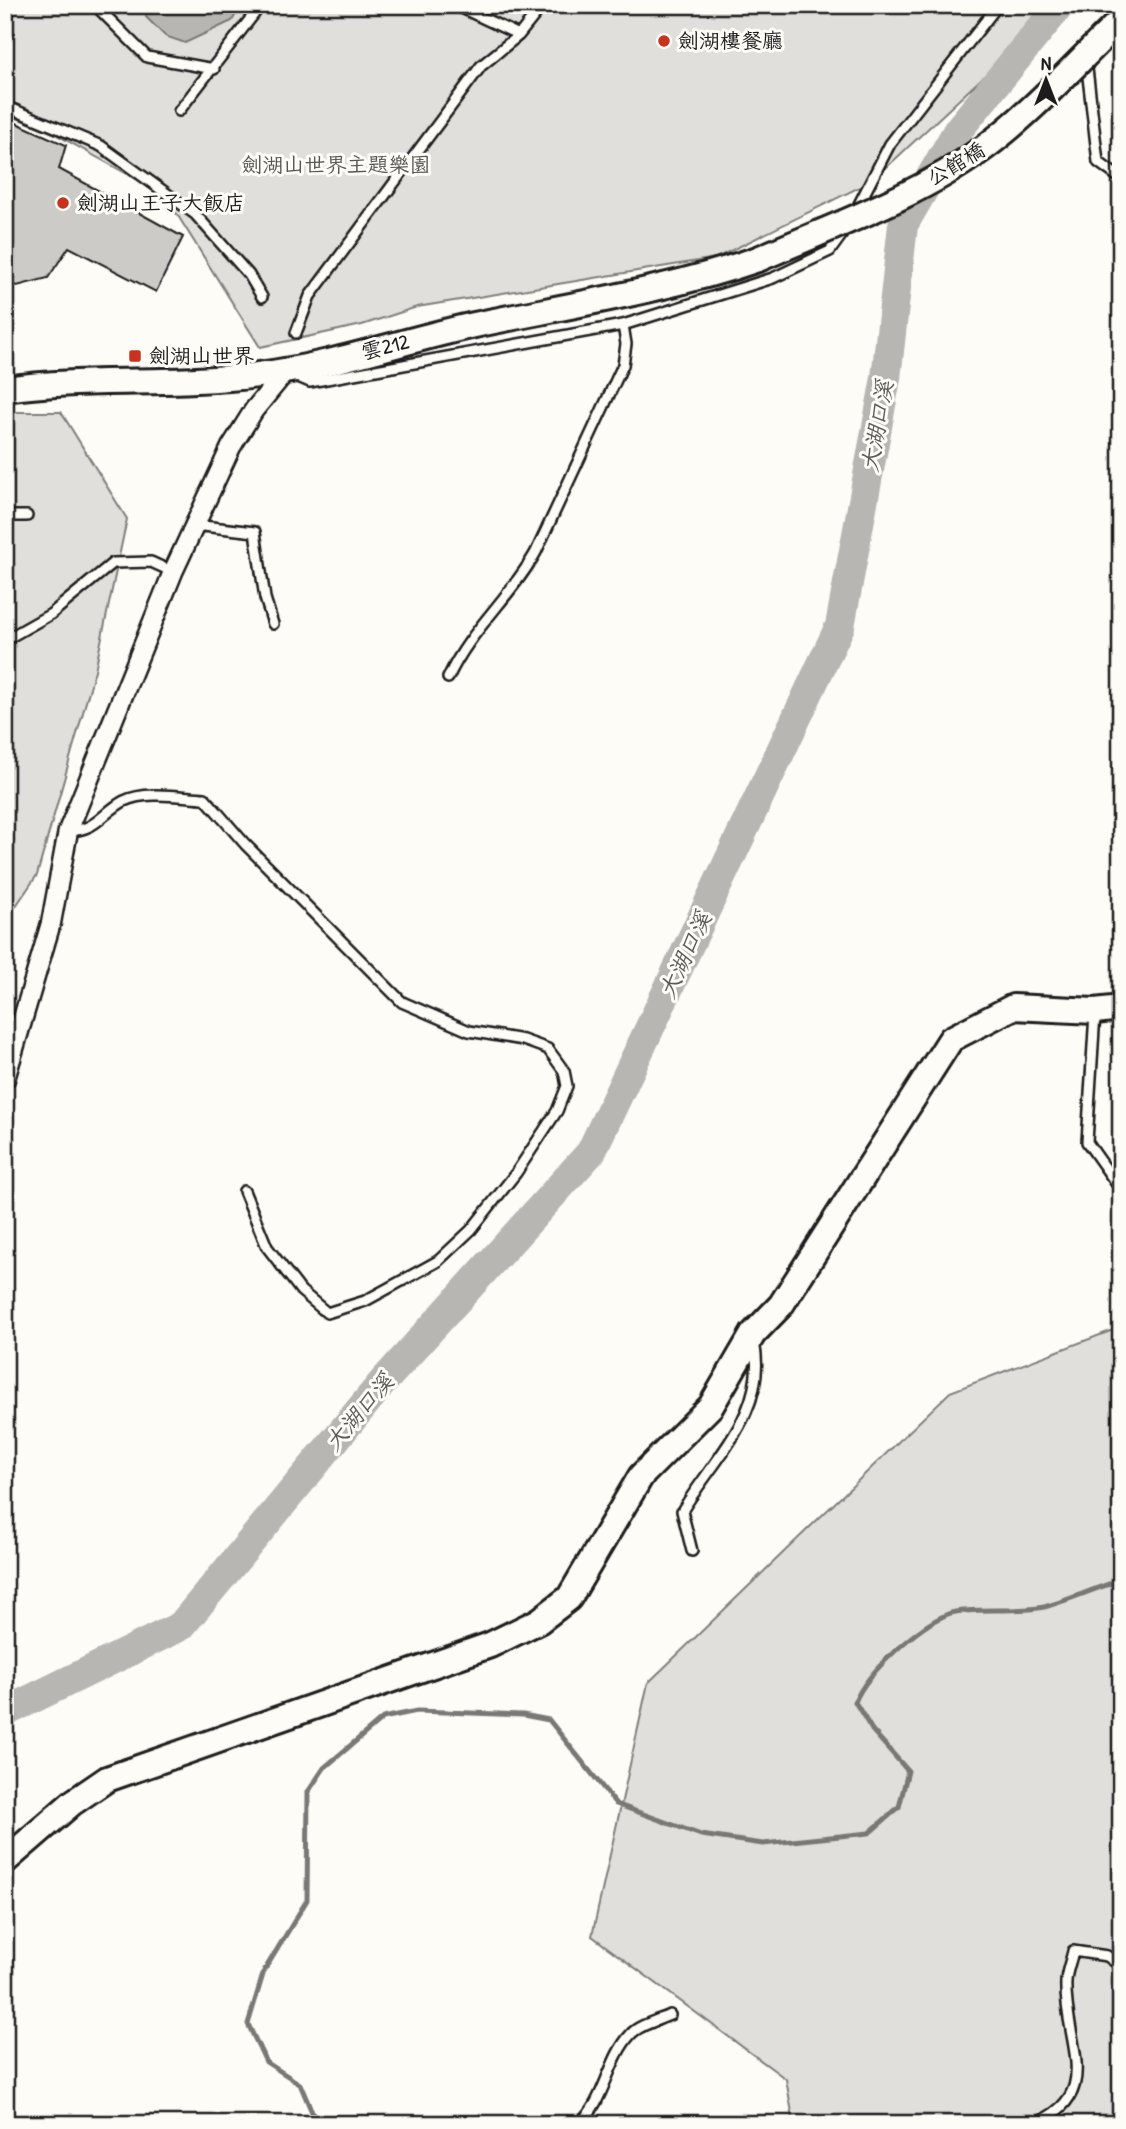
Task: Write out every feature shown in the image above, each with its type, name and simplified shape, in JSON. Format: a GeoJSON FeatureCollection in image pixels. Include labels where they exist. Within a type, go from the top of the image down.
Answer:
{"type":"FeatureCollection","features":[{"type":"Feature","properties":{"kind":"street","name":"公館橋"},"geometry":{"type":"LineString","coordinates":[[758,259],[909,192],[981,150],[1012,126],[1121,20]]}},
{"type":"Feature","properties":{"kind":"street","name":"雲212"},"geometry":{"type":"LineString","coordinates":[[5,389],[51,383],[218,380],[286,371],[466,327],[714,274],[758,259]]}},
{"type":"Feature","properties":{"kind":"street"},"geometry":{"type":"LineString","coordinates":[[5,1079],[51,923],[68,831],[194,524],[236,438],[254,410],[286,371]]}},
{"type":"Feature","properties":{"kind":"street"},"geometry":{"type":"LineString","coordinates":[[5,1861],[72,1803],[107,1779],[490,1645],[539,1621],[569,1598],[641,1476],[711,1406],[753,1334],[781,1305],[951,1039],[1013,1007],[1095,1012],[1121,1008]]}},
{"type":"Feature","properties":{"kind":"lane"},"geometry":{"type":"LineString","coordinates":[[95,5],[147,57],[214,69]]}},
{"type":"Feature","properties":{"kind":"lane"},"geometry":{"type":"LineString","coordinates":[[179,111],[261,5]]}},
{"type":"Feature","properties":{"kind":"lane"},"geometry":{"type":"LineString","coordinates":[[455,5],[519,35]]}},
{"type":"Feature","properties":{"kind":"lane"},"geometry":{"type":"LineString","coordinates":[[296,333],[310,296],[481,66],[519,35],[543,5]]}},
{"type":"Feature","properties":{"kind":"lane"},"geometry":{"type":"LineString","coordinates":[[286,371],[310,382],[622,325],[773,278],[830,251],[861,202],[890,144],[998,5]]}},
{"type":"Feature","properties":{"kind":"lane"},"geometry":{"type":"LineString","coordinates":[[1086,54],[1098,162],[1120,178]]}},
{"type":"Feature","properties":{"kind":"lane"},"geometry":{"type":"LineString","coordinates":[[5,106],[101,146],[195,214],[248,275],[262,297]]}},
{"type":"Feature","properties":{"kind":"lane"},"geometry":{"type":"LineString","coordinates":[[448,678],[461,649],[521,580],[537,552],[622,365],[626,344],[622,325]]}},
{"type":"Feature","properties":{"kind":"lane"},"geometry":{"type":"LineString","coordinates":[[5,516],[27,516]]}},
{"type":"Feature","properties":{"kind":"lane"},"geometry":{"type":"LineString","coordinates":[[194,524],[255,532],[265,598],[273,624]]}},
{"type":"Feature","properties":{"kind":"lane"},"geometry":{"type":"LineString","coordinates":[[5,640],[51,614],[113,564],[151,562],[173,572]]}},
{"type":"Feature","properties":{"kind":"lane"},"geometry":{"type":"LineString","coordinates":[[68,831],[84,831],[125,800],[146,796],[205,798],[244,844],[402,1002],[469,1031],[523,1040],[548,1048],[564,1071],[567,1086],[557,1111],[516,1173],[471,1230],[438,1261],[365,1301],[327,1313],[302,1291],[267,1247],[244,1191]]}},
{"type":"Feature","properties":{"kind":"lane"},"geometry":{"type":"LineString","coordinates":[[1095,1012],[1087,1142],[1121,1190]]}},
{"type":"Feature","properties":{"kind":"lane"},"geometry":{"type":"LineString","coordinates":[[692,1551],[682,1511],[706,1471],[740,1430],[757,1381],[758,1359],[753,1334]]}},
{"type":"Feature","properties":{"kind":"lane"},"geometry":{"type":"LineString","coordinates":[[1033,2124],[1045,2119],[1071,2099],[1077,2079],[1065,1982],[1073,1951],[1107,1956],[1121,1966]]}},
{"type":"Feature","properties":{"kind":"lane"},"geometry":{"type":"LineString","coordinates":[[579,2124],[592,2113],[617,2056],[632,2032],[670,2015]]}},
{"type":"Feature","properties":{"kind":"green space","name":"劍湖山世界主題樂園"},"geometry":{"type":"Polygon","coordinates":[[[5,5],[1060,5],[872,181],[716,258],[417,307],[362,325],[260,347],[165,195],[53,133],[5,113],[5,5]]]}},
{"type":"Feature","properties":{"kind":"green space"},"geometry":{"type":"Polygon","coordinates":[[[5,412],[61,412],[127,519],[95,670],[37,875],[5,922],[5,412]]]}},
{"type":"Feature","properties":{"kind":"green space"},"geometry":{"type":"Polygon","coordinates":[[[1121,1327],[1121,2124],[794,2124],[786,2079],[592,1936],[648,1683],[950,1392],[1121,1327]]]}},
{"type":"Feature","properties":{"kind":"shaded area"},"geometry":{"type":"Polygon","coordinates":[[[146,5],[241,5],[232,21],[185,43],[165,36],[146,17],[146,5]]]}},
{"type":"Feature","properties":{"kind":"building","name":"劍湖山王子大飯店"},"geometry":{"type":"Polygon","coordinates":[[[5,118],[66,145],[59,169],[183,237],[156,292],[69,247],[48,278],[17,286],[5,281],[5,118]]]}},
{"type":"Feature","properties":{"kind":"waterway","name":"大湖口溪"},"geometry":{"type":"LineString","coordinates":[[5,1712],[181,1626],[382,1383],[591,1152],[840,626],[886,378],[903,225],[958,130],[1060,5]]}},
{"type":"Feature","properties":{"kind":"waterway"},"geometry":{"type":"LineString","coordinates":[[317,2124],[300,2084],[266,2062],[248,2024],[264,1971],[307,1900],[308,1792],[324,1768],[383,1718],[417,1711],[523,1715],[549,1720],[616,1804],[701,1835],[763,1844],[869,1833],[899,1807],[908,1771],[872,1730],[855,1702],[870,1677],[882,1664],[922,1629],[948,1614],[1044,1607],[1121,1580]]}},
{"type":"Feature","properties":{"kind":"place","name":"劍湖樓餐廳"},"geometry":{"type":"Point","coordinates":[664,41]}},
{"type":"Feature","properties":{"kind":"place","name":"劍湖山王子大飯店"},"geometry":{"type":"Point","coordinates":[63,203]}},
{"type":"Feature","properties":{"kind":"place","name":"劍湖山世界"},"geometry":{"type":"Point","coordinates":[135,356]}}]}
